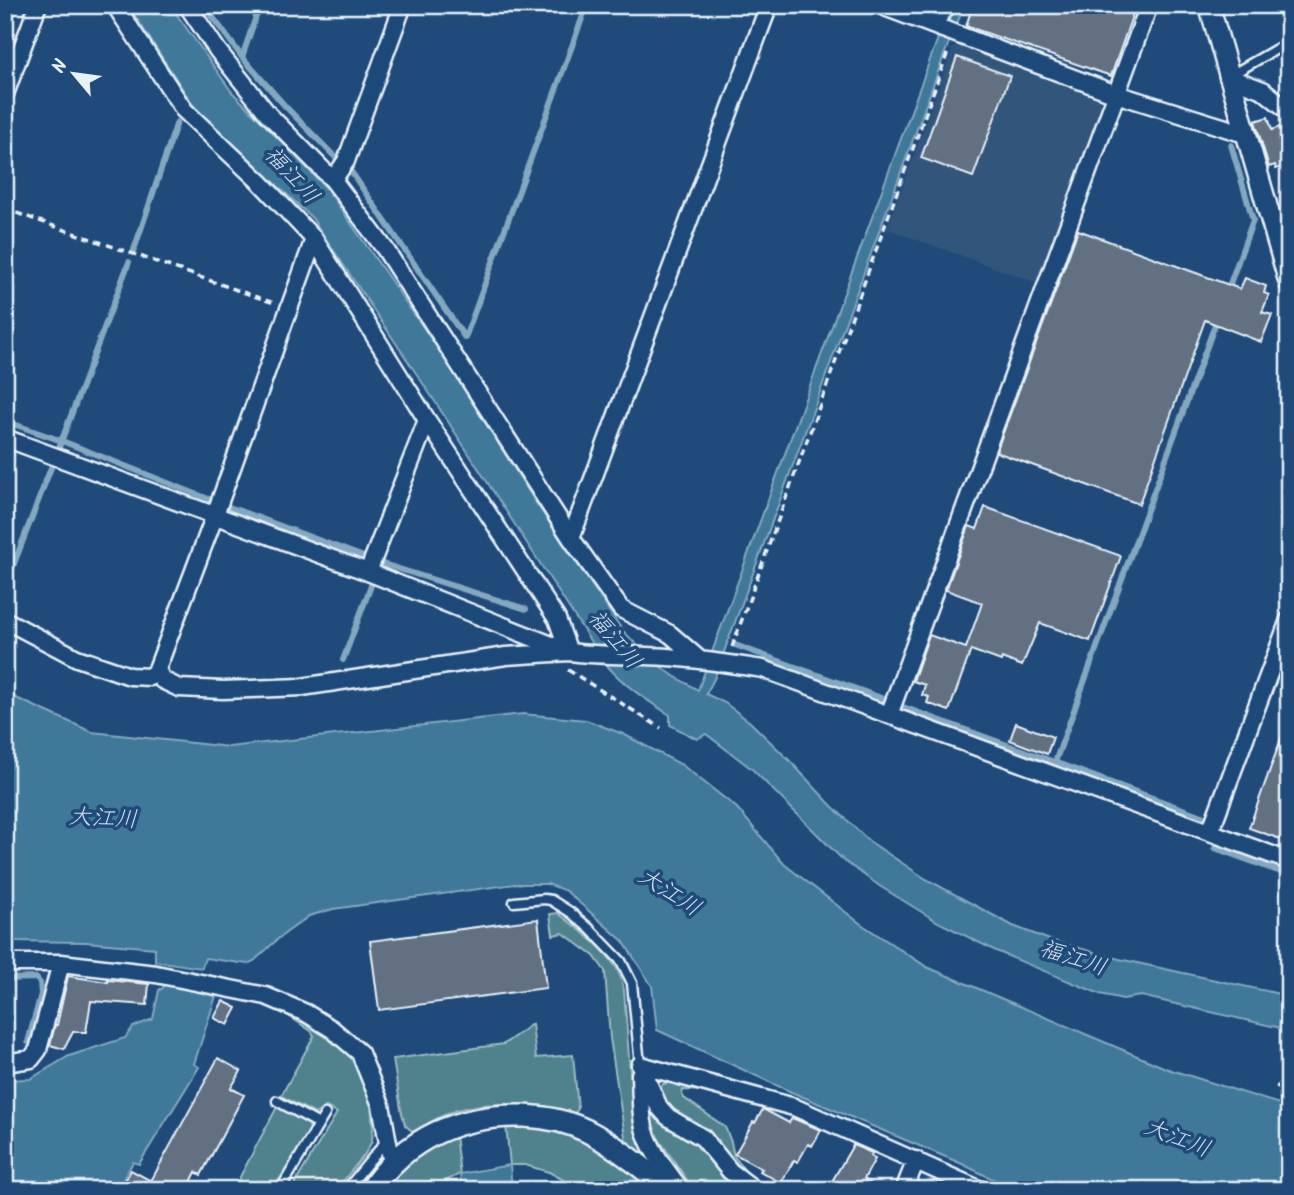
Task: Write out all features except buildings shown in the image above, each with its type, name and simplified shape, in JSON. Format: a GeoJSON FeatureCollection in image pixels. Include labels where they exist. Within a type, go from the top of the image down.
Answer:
{"type":"FeatureCollection","features":[{"type":"Feature","properties":{"kind":"main road"},"geometry":{"type":"LineString","coordinates":[[371,1190],[392,1164],[415,1145],[440,1130],[489,1117],[537,1116],[587,1130],[671,1190]]}},
{"type":"Feature","properties":{"kind":"street"},"geometry":{"type":"LineString","coordinates":[[5,94],[37,5]]}},
{"type":"Feature","properties":{"kind":"street"},"geometry":{"type":"LineString","coordinates":[[115,5],[184,110],[260,182],[314,239],[577,653]]}},
{"type":"Feature","properties":{"kind":"street"},"geometry":{"type":"LineString","coordinates":[[187,5],[218,51],[268,114],[332,180],[385,249],[571,538],[621,609],[670,634],[702,660]]}},
{"type":"Feature","properties":{"kind":"street"},"geometry":{"type":"LineString","coordinates":[[332,180],[346,161],[403,5]]}},
{"type":"Feature","properties":{"kind":"street"},"geometry":{"type":"LineString","coordinates":[[571,538],[769,5]]}},
{"type":"Feature","properties":{"kind":"street"},"geometry":{"type":"LineString","coordinates":[[879,5],[1116,94],[1245,134]]}},
{"type":"Feature","properties":{"kind":"street"},"geometry":{"type":"LineString","coordinates":[[935,26],[948,5]]}},
{"type":"Feature","properties":{"kind":"street"},"geometry":{"type":"LineString","coordinates":[[889,715],[1149,5]]}},
{"type":"Feature","properties":{"kind":"street"},"geometry":{"type":"LineString","coordinates":[[1209,5],[1289,282]]}},
{"type":"Feature","properties":{"kind":"street"},"geometry":{"type":"LineString","coordinates":[[1228,77],[1263,90],[1289,111]]}},
{"type":"Feature","properties":{"kind":"street"},"geometry":{"type":"LineString","coordinates":[[5,620],[77,657],[130,676],[150,677],[156,669],[215,515],[314,239]]}},
{"type":"Feature","properties":{"kind":"street"},"geometry":{"type":"LineString","coordinates":[[371,565],[427,420]]}},
{"type":"Feature","properties":{"kind":"street"},"geometry":{"type":"LineString","coordinates":[[5,439],[215,515],[371,565],[577,653]]}},
{"type":"Feature","properties":{"kind":"street"},"geometry":{"type":"LineString","coordinates":[[1210,832],[1289,620]]}},
{"type":"Feature","properties":{"kind":"street"},"geometry":{"type":"LineString","coordinates":[[156,669],[162,680],[179,688],[223,691],[302,687],[506,656],[577,653],[669,657],[726,663],[763,670],[1289,861]]}},
{"type":"Feature","properties":{"kind":"street"},"geometry":{"type":"LineString","coordinates":[[5,963],[61,963],[156,974],[266,996],[306,1013],[360,1053],[381,1105],[392,1164]]}},
{"type":"Feature","properties":{"kind":"street"},"geometry":{"type":"LineString","coordinates":[[5,1063],[31,1059],[38,1050],[61,963]]}},
{"type":"Feature","properties":{"kind":"street"},"geometry":{"type":"LineString","coordinates":[[640,1065],[794,1107],[981,1190]]}},
{"type":"Feature","properties":{"kind":"street"},"geometry":{"type":"LineString","coordinates":[[640,1065],[641,1101],[646,1134],[664,1167],[681,1190]]}},
{"type":"Feature","properties":{"kind":"street"},"geometry":{"type":"LineString","coordinates":[[640,1065],[659,1107],[668,1117],[702,1138],[730,1171],[755,1190]]}},
{"type":"Feature","properties":{"kind":"street"},"geometry":{"type":"LineString","coordinates":[[904,1190],[916,1160]]}},
{"type":"Feature","properties":{"kind":"lane"},"geometry":{"type":"LineString","coordinates":[[1228,77],[1287,43]]}},
{"type":"Feature","properties":{"kind":"lane"},"geometry":{"type":"LineString","coordinates":[[514,902],[551,900],[590,929],[621,961],[632,983],[640,1065]]}},
{"type":"Feature","properties":{"kind":"lane"},"geometry":{"type":"LineString","coordinates":[[277,1101],[319,1124]]}},
{"type":"Feature","properties":{"kind":"lane"},"geometry":{"type":"LineString","coordinates":[[280,1190],[325,1114]]}},
{"type":"Feature","properties":{"kind":"lane"},"geometry":{"type":"LineString","coordinates":[[346,1190],[388,1139]]}},
{"type":"Feature","properties":{"kind":"path"},"geometry":{"type":"LineString","coordinates":[[1274,5],[1289,27]]}},
{"type":"Feature","properties":{"kind":"path"},"geometry":{"type":"LineString","coordinates":[[726,663],[955,34]]}},
{"type":"Feature","properties":{"kind":"path"},"geometry":{"type":"LineString","coordinates":[[5,209],[289,308]]}},
{"type":"Feature","properties":{"kind":"path"},"geometry":{"type":"LineString","coordinates":[[577,653],[568,670],[661,728]]}},
{"type":"Feature","properties":{"kind":"path"},"geometry":{"type":"LineString","coordinates":[[1276,1086],[1289,1090]]}},
{"type":"Feature","properties":{"kind":"shaded area"},"geometry":{"type":"Polygon","coordinates":[[[964,45],[1098,94],[1103,108],[1037,283],[887,229],[953,48],[964,45]]]}},
{"type":"Feature","properties":{"kind":"green space"},"geometry":{"type":"Polygon","coordinates":[[[558,913],[608,956],[620,975],[624,990],[634,1126],[650,1161],[629,1145],[625,1137],[610,1038],[605,971],[594,956],[563,933],[553,935],[550,914],[558,913]]]}},
{"type":"Feature","properties":{"kind":"green space"},"geometry":{"type":"Polygon","coordinates":[[[283,1007],[329,1033],[356,1058],[371,1106],[372,1141],[336,1190],[291,1190],[337,1113],[326,1107],[315,1114],[281,1096],[314,1036],[311,1031],[280,1010],[283,1007]]]}},
{"type":"Feature","properties":{"kind":"green space"},"geometry":{"type":"Polygon","coordinates":[[[532,1024],[536,1058],[573,1055],[578,1109],[574,1114],[530,1106],[486,1104],[451,1112],[413,1132],[405,1125],[393,1059],[504,1044],[532,1024]]]}},
{"type":"Feature","properties":{"kind":"green space"},"geometry":{"type":"Polygon","coordinates":[[[683,1079],[708,1091],[683,1090],[682,1094],[725,1127],[734,1156],[749,1176],[747,1178],[664,1103],[659,1090],[663,1084],[683,1079]]]}},
{"type":"Feature","properties":{"kind":"green space"},"geometry":{"type":"Polygon","coordinates":[[[649,1097],[701,1141],[748,1190],[694,1190],[656,1135],[649,1116],[649,1097]]]}},
{"type":"Feature","properties":{"kind":"green space"},"geometry":{"type":"Polygon","coordinates":[[[277,1107],[309,1122],[310,1132],[276,1190],[233,1190],[277,1107]]]}},
{"type":"Feature","properties":{"kind":"green space"},"geometry":{"type":"Polygon","coordinates":[[[506,1125],[543,1127],[567,1133],[606,1155],[652,1190],[582,1190],[549,1172],[525,1165],[510,1165],[506,1125]]]}},
{"type":"Feature","properties":{"kind":"green space"},"geometry":{"type":"Polygon","coordinates":[[[455,1136],[460,1174],[428,1190],[384,1190],[416,1158],[455,1136]]]}},
{"type":"Feature","properties":{"kind":"water","name":"福江川"},"geometry":{"type":"Polygon","coordinates":[[[128,5],[170,5],[232,92],[327,189],[441,353],[536,503],[623,631],[654,662],[698,690],[943,21],[953,5],[965,5],[714,679],[706,694],[725,703],[750,722],[869,841],[926,879],[1013,926],[1050,940],[1119,959],[1289,996],[1289,1030],[1141,996],[1123,999],[1100,994],[996,951],[938,922],[844,861],[752,769],[706,734],[697,739],[670,725],[670,715],[626,684],[604,662],[312,218],[195,108],[128,5]]]}},
{"type":"Feature","properties":{"kind":"water","name":"大江川"},"geometry":{"type":"Polygon","coordinates":[[[5,693],[92,732],[229,747],[523,714],[586,720],[623,734],[682,765],[737,808],[784,864],[861,924],[927,967],[1168,1069],[1289,1107],[1289,1190],[1015,1190],[960,1163],[789,1091],[657,1030],[652,986],[623,941],[566,891],[548,884],[515,884],[333,909],[309,916],[247,964],[205,958],[202,968],[155,961],[155,948],[85,942],[5,941],[5,693]]]}},
{"type":"Feature","properties":{"kind":"water"},"geometry":{"type":"Polygon","coordinates":[[[165,982],[204,988],[204,994],[216,996],[194,1064],[199,1067],[139,1164],[133,1162],[117,1190],[5,1190],[5,1080],[30,1079],[69,1056],[125,1038],[133,1027],[153,1019],[159,990],[165,982]]]}},
{"type":"Feature","properties":{"kind":"water"},"geometry":{"type":"Polygon","coordinates":[[[510,1165],[512,1190],[462,1190],[460,1174],[510,1165]]]}},
{"type":"Feature","properties":{"kind":"waterway"},"geometry":{"type":"LineString","coordinates":[[204,5],[242,57],[339,161]]}},
{"type":"Feature","properties":{"kind":"waterway"},"geometry":{"type":"LineString","coordinates":[[242,57],[260,5]]}},
{"type":"Feature","properties":{"kind":"waterway"},"geometry":{"type":"LineString","coordinates":[[465,338],[587,5]]}},
{"type":"Feature","properties":{"kind":"waterway"},"geometry":{"type":"LineString","coordinates":[[134,250],[177,122]]}},
{"type":"Feature","properties":{"kind":"waterway"},"geometry":{"type":"LineString","coordinates":[[1227,292],[1253,220],[1231,145]]}},
{"type":"Feature","properties":{"kind":"waterway"},"geometry":{"type":"LineString","coordinates":[[352,173],[465,338]]}},
{"type":"Feature","properties":{"kind":"waterway"},"geometry":{"type":"LineString","coordinates":[[58,450],[129,262]]}},
{"type":"Feature","properties":{"kind":"waterway"},"geometry":{"type":"LineString","coordinates":[[1055,762],[1217,319]]}},
{"type":"Feature","properties":{"kind":"waterway"},"geometry":{"type":"LineString","coordinates":[[5,421],[211,500]]}},
{"type":"Feature","properties":{"kind":"waterway"},"geometry":{"type":"LineString","coordinates":[[5,587],[52,465]]}},
{"type":"Feature","properties":{"kind":"waterway"},"geometry":{"type":"LineString","coordinates":[[229,507],[380,563],[526,609]]}},
{"type":"Feature","properties":{"kind":"waterway"},"geometry":{"type":"LineString","coordinates":[[343,660],[372,583]]}},
{"type":"Feature","properties":{"kind":"waterway"},"geometry":{"type":"LineString","coordinates":[[735,645],[884,699]]}},
{"type":"Feature","properties":{"kind":"waterway"},"geometry":{"type":"LineString","coordinates":[[903,707],[1202,816]]}},
{"type":"Feature","properties":{"kind":"waterway"},"geometry":{"type":"LineString","coordinates":[[1215,848],[1289,875]]}},
{"type":"Feature","properties":{"kind":"waterway"},"geometry":{"type":"LineString","coordinates":[[5,979],[36,978],[40,983],[41,994],[28,1042]]}}]}
